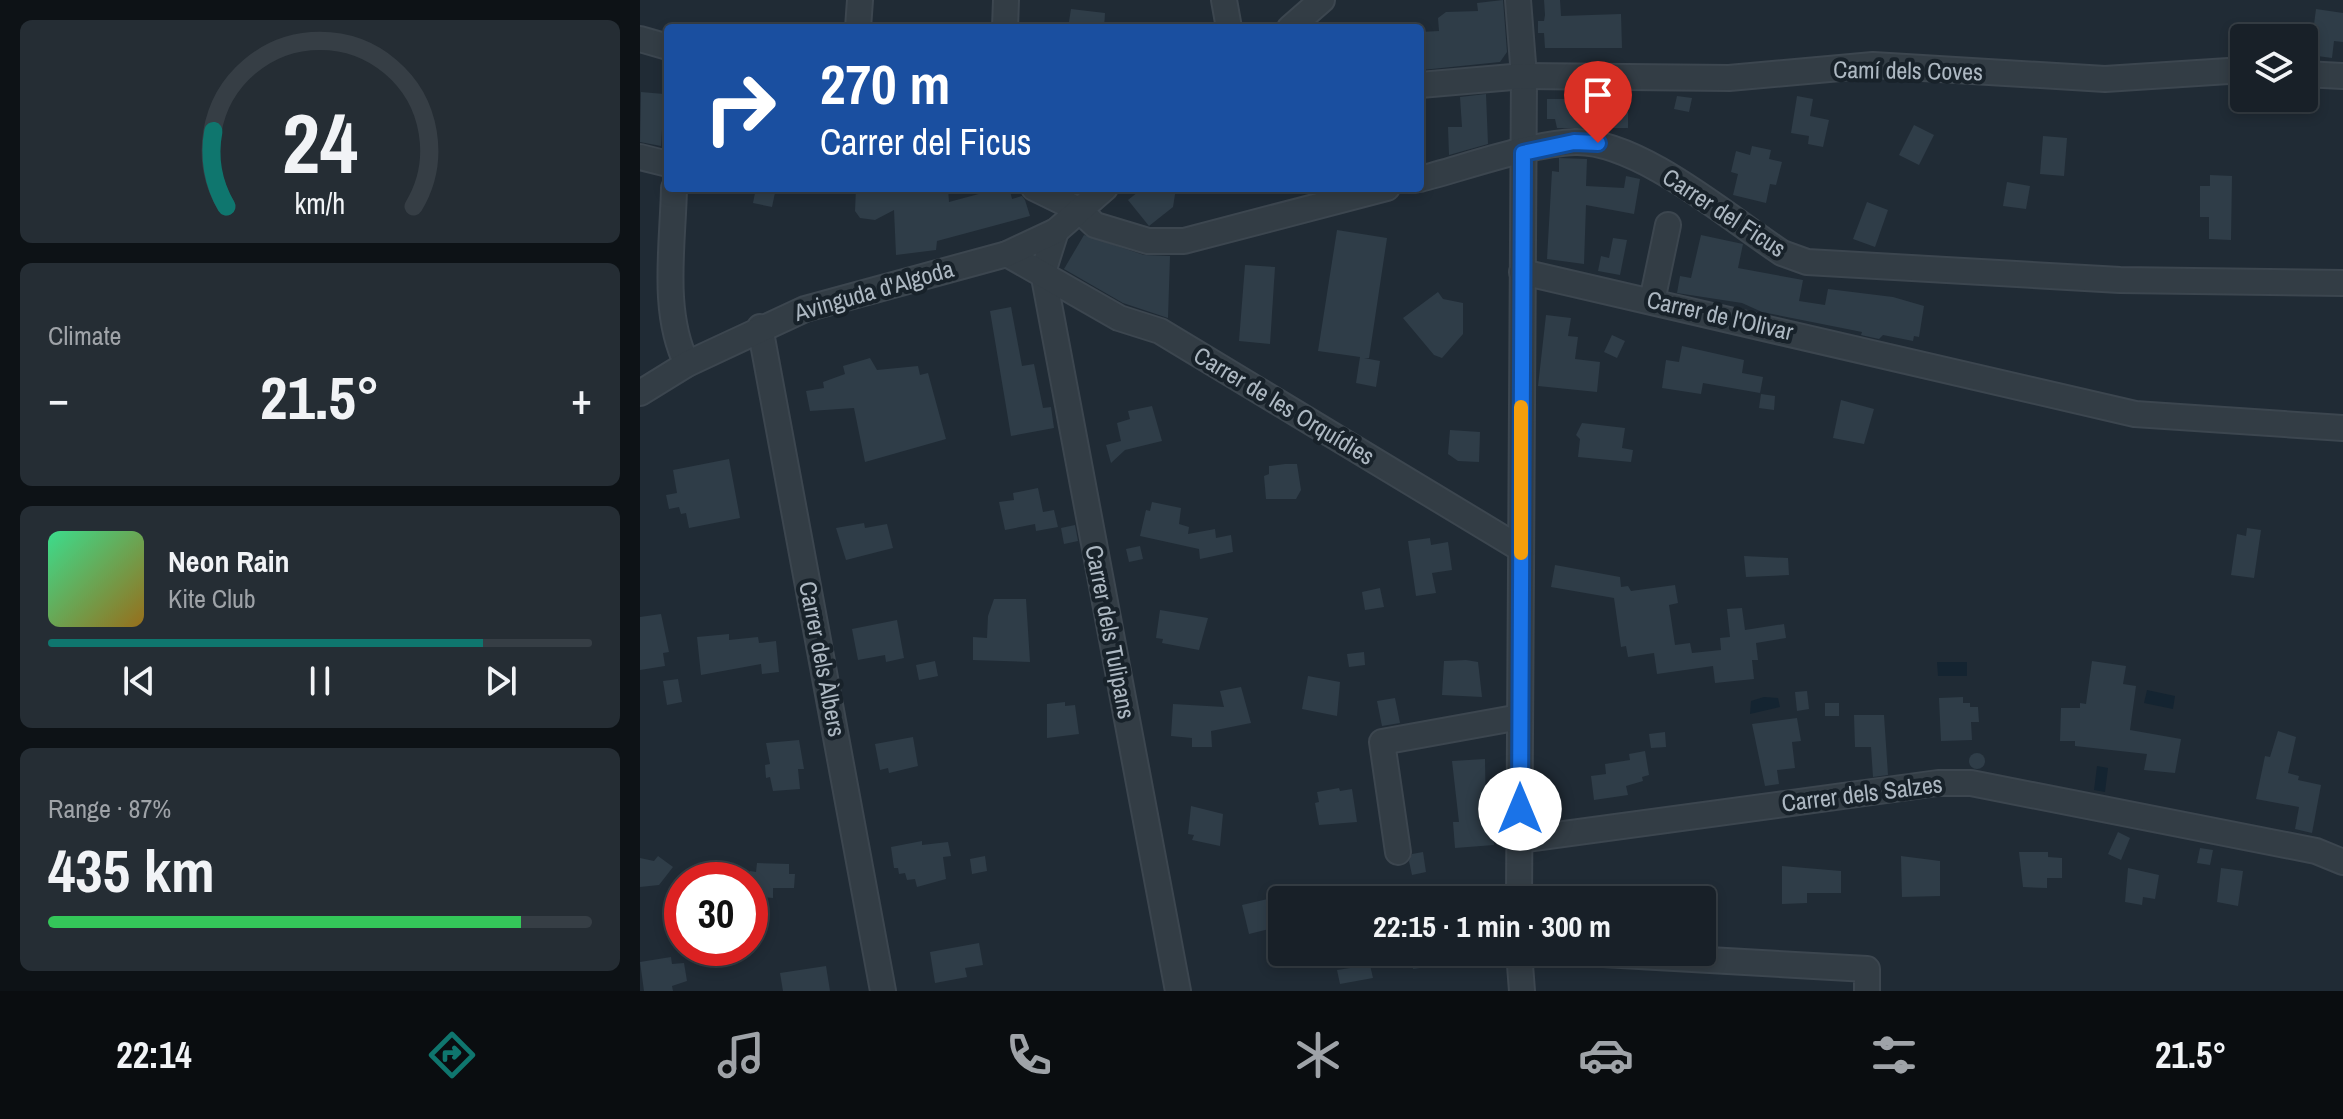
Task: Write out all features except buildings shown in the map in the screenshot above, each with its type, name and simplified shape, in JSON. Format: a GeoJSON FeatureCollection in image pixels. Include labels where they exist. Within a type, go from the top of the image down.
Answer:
{"type":"FeatureCollection","features":[{"type":"Feature","properties":{"kind":"street"},"geometry":{"type":"LineString","coordinates":[[858,24],[860,0]]}},
{"type":"Feature","properties":{"kind":"street"},"geometry":{"type":"LineString","coordinates":[[1005,24],[1006,0]]}},
{"type":"Feature","properties":{"kind":"street"},"geometry":{"type":"LineString","coordinates":[[1224,0],[1228,24]]}},
{"type":"Feature","properties":{"kind":"street"},"geometry":{"type":"LineString","coordinates":[[1295,24],[1322,0]]}},
{"type":"Feature","properties":{"kind":"street"},"geometry":{"type":"LineString","coordinates":[[1518,0],[1524,76],[1519,886]]}},
{"type":"Feature","properties":{"kind":"street"},"geometry":{"type":"LineString","coordinates":[[640,39],[664,46]]}},
{"type":"Feature","properties":{"kind":"street","name":"Camí dels Coves"},"geometry":{"type":"LineString","coordinates":[[1424,85],[1524,76],[1729,78],[1873,65],[2105,79],[2230,71]]}},
{"type":"Feature","properties":{"kind":"street"},"geometry":{"type":"LineString","coordinates":[[2318,75],[2343,76]]}},
{"type":"Feature","properties":{"kind":"street","name":"Carrer del Ficus"},"geometry":{"type":"LineString","coordinates":[[1424,178],[1574,142],[1598,143],[1632,153],[1782,253],[1827,265],[2120,280],[2343,283]]}},
{"type":"Feature","properties":{"kind":"street"},"geometry":{"type":"LineString","coordinates":[[640,157],[664,163]]}},
{"type":"Feature","properties":{"kind":"street"},"geometry":{"type":"LineString","coordinates":[[674,192],[672,313],[679,349],[687,364]]}},
{"type":"Feature","properties":{"kind":"street"},"geometry":{"type":"LineString","coordinates":[[1042,192],[1079,210],[1095,225],[1148,241],[1184,241],[1372,192]]}},
{"type":"Feature","properties":{"kind":"street","name":"Avinguda d'Algoda"},"geometry":{"type":"LineString","coordinates":[[640,393],[687,364],[760,327],[860,292],[1007,254],[1056,231],[1100,192]]}},
{"type":"Feature","properties":{"kind":"street"},"geometry":{"type":"LineString","coordinates":[[1652,301],[1668,225]]}},
{"type":"Feature","properties":{"kind":"street","name":"Carrer dels Tulipans"},"geometry":{"type":"LineString","coordinates":[[1056,231],[1043,272],[1178,991]]}},
{"type":"Feature","properties":{"kind":"street"},"geometry":{"type":"LineString","coordinates":[[1007,254],[1043,272]]}},
{"type":"Feature","properties":{"kind":"street","name":"Carrer de les Orquídies"},"geometry":{"type":"LineString","coordinates":[[1043,272],[1119,318],[1160,331],[1521,549]]}},
{"type":"Feature","properties":{"kind":"street","name":"Carrer de l'Olivar"},"geometry":{"type":"LineString","coordinates":[[1522,272],[1918,361],[2135,414],[2343,428]]}},
{"type":"Feature","properties":{"kind":"street","name":"Carrer dels Àlbers"},"geometry":{"type":"LineString","coordinates":[[760,327],[883,991]]}},
{"type":"Feature","properties":{"kind":"street"},"geometry":{"type":"LineString","coordinates":[[1398,852],[1382,742],[1520,717]]}},
{"type":"Feature","properties":{"kind":"street","name":"Carrer dels Salzes"},"geometry":{"type":"LineString","coordinates":[[1520,840],[1938,783],[1971,783],[2316,851],[2343,862]]}},
{"type":"Feature","properties":{"kind":"street"},"geometry":{"type":"LineString","coordinates":[[1716,960],[1867,969],[1867,991]]}},
{"type":"Feature","properties":{"kind":"street"},"geometry":{"type":"LineString","coordinates":[[1520,966],[1522,991]]}},
{"type":"Feature","properties":{"kind":"water"},"geometry":{"type":"Polygon","coordinates":[[[1937,662],[1967,662],[1967,676],[1938,676],[1937,662]]]}},
{"type":"Feature","properties":{"kind":"water"},"geometry":{"type":"Polygon","coordinates":[[[2147,690],[2175,696],[2173,709],[2144,703],[2147,690]]]}},
{"type":"Feature","properties":{"kind":"water"},"geometry":{"type":"Polygon","coordinates":[[[1764,697],[1778,698],[1780,707],[1750,714],[1751,701],[1764,697]]]}},
{"type":"Feature","properties":{"kind":"water"},"geometry":{"type":"Polygon","coordinates":[[[2097,766],[2108,768],[2105,792],[2094,790],[2097,766]]]}},
{"type":"Feature","properties":{"kind":"slow traffic"},"geometry":{"type":"LineString","coordinates":[[1521,407],[1521,553]]}},
{"type":"Feature","properties":{"kind":"route"},"geometry":{"type":"LineString","coordinates":[[1520,809],[1523,153],[1549,145],[1598,143]]}}]}
